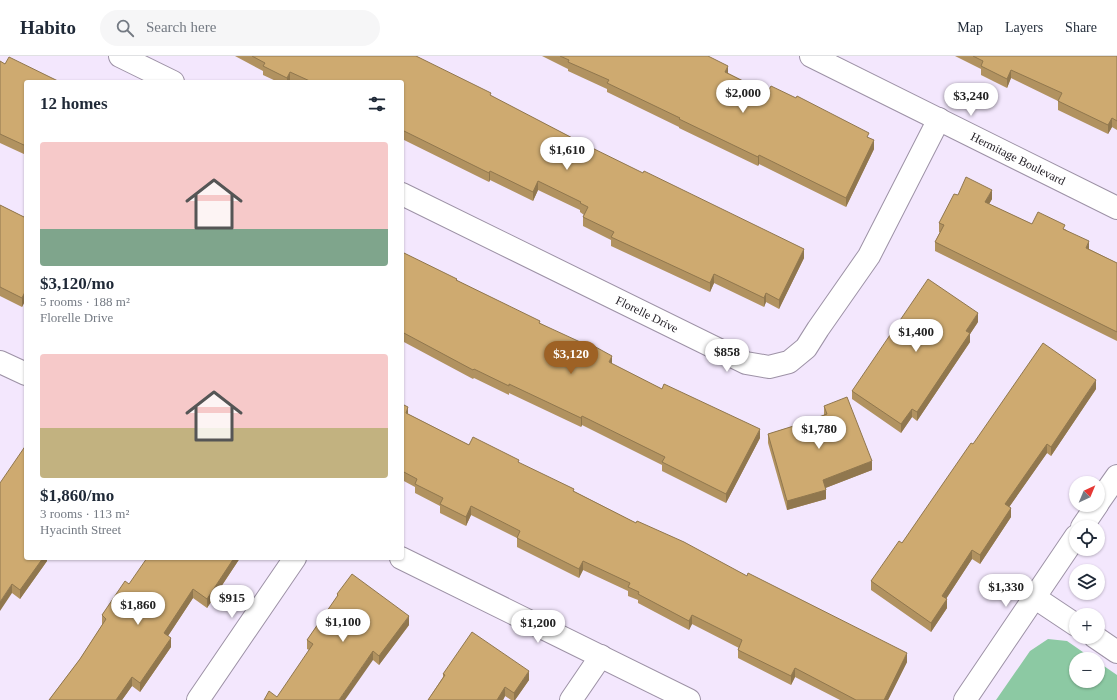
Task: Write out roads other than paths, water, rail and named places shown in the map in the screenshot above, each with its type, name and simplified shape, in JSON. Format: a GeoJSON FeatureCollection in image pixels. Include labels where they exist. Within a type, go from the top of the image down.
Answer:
{"type":"FeatureCollection","features":[{"type":"Feature","properties":{"kind":"street"},"geometry":{"type":"LineString","coordinates":[[120,56],[169,80]]}},
{"type":"Feature","properties":{"kind":"street","name":"Hermitage Boulevard"},"geometry":{"type":"LineString","coordinates":[[810,56],[1117,208]]}},
{"type":"Feature","properties":{"kind":"street","name":"Florelle Drive"},"geometry":{"type":"LineString","coordinates":[[404,195],[746,364],[769,367],[789,362],[806,348],[869,256],[939,119]]}},
{"type":"Feature","properties":{"kind":"street"},"geometry":{"type":"LineString","coordinates":[[2,367],[24,373]]}},
{"type":"Feature","properties":{"kind":"street"},"geometry":{"type":"LineString","coordinates":[[1105,494],[1117,476]]}},
{"type":"Feature","properties":{"kind":"street"},"geometry":{"type":"LineString","coordinates":[[964,700],[1069,546]]}},
{"type":"Feature","properties":{"kind":"street"},"geometry":{"type":"LineString","coordinates":[[404,559],[689,700]]}},
{"type":"Feature","properties":{"kind":"street"},"geometry":{"type":"LineString","coordinates":[[198,700],[294,560]]}},
{"type":"Feature","properties":{"kind":"street"},"geometry":{"type":"LineString","coordinates":[[1034,597],[1069,620]]}},
{"type":"Feature","properties":{"kind":"street"},"geometry":{"type":"LineString","coordinates":[[1105,644],[1117,652]]}},
{"type":"Feature","properties":{"kind":"street"},"geometry":{"type":"LineString","coordinates":[[571,700],[601,656]]}}]}
